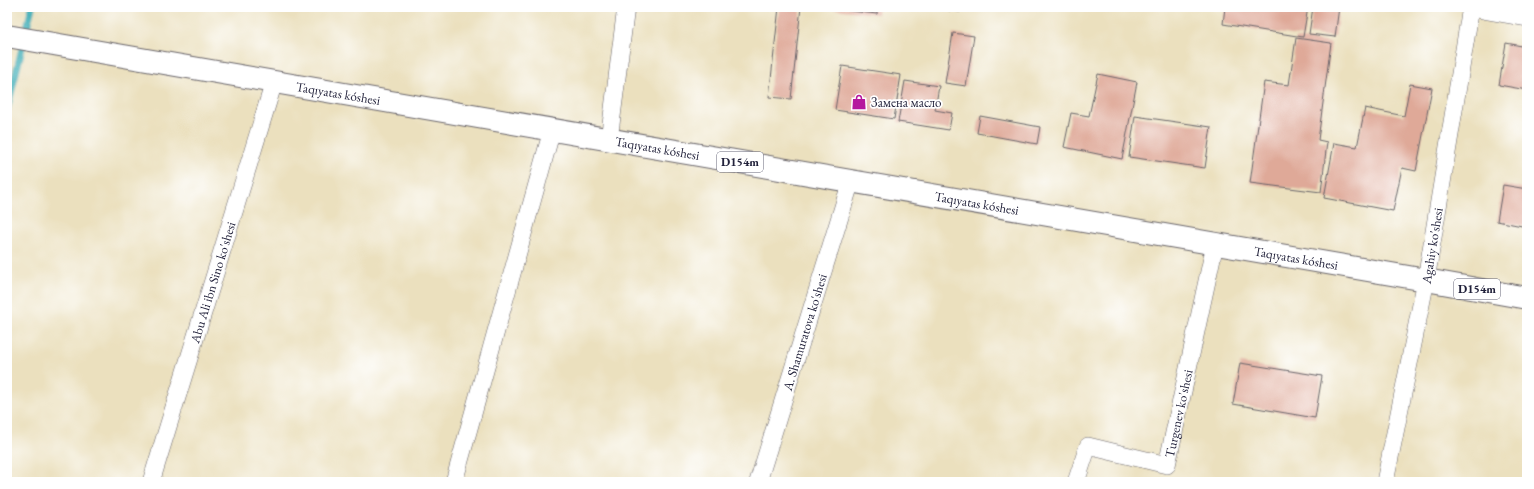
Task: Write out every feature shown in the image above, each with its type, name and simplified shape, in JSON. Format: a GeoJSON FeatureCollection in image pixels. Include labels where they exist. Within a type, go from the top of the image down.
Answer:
{"type":"FeatureCollection","features":[{"type":"Feature","properties":{"kind":"main road","name":"Taqıyatas kóshesi"},"geometry":{"type":"LineString","coordinates":[[7,36],[1426,280]]}},
{"type":"Feature","properties":{"kind":"main road","name":"D154m"},"geometry":{"type":"LineString","coordinates":[[1426,280],[1527,298]]}},
{"type":"Feature","properties":{"kind":"street"},"geometry":{"type":"LineString","coordinates":[[609,140],[626,7]]}},
{"type":"Feature","properties":{"kind":"street"},"geometry":{"type":"LineString","coordinates":[[1471,8],[1527,18]]}},
{"type":"Feature","properties":{"kind":"street","name":"Agahiy ko'shesi"},"geometry":{"type":"LineString","coordinates":[[1385,482],[1426,280],[1471,8]]}},
{"type":"Feature","properties":{"kind":"street","name":"Abu Ali ibn Sino ko'shesi"},"geometry":{"type":"LineString","coordinates":[[151,482],[274,82]]}},
{"type":"Feature","properties":{"kind":"street"},"geometry":{"type":"LineString","coordinates":[[454,482],[552,130]]}},
{"type":"Feature","properties":{"kind":"street","name":"A. Shamuratova ko'shesi"},"geometry":{"type":"LineString","coordinates":[[758,482],[851,181]]}},
{"type":"Feature","properties":{"kind":"street","name":"Turgenev ko'shesi"},"geometry":{"type":"LineString","coordinates":[[1076,482],[1088,446],[1167,466],[1215,244]]}},
{"type":"Feature","properties":{"kind":"building"},"geometry":{"type":"Polygon","coordinates":[[[779,7],[801,7],[791,99],[769,97],[779,7]]]}},
{"type":"Feature","properties":{"kind":"building"},"geometry":{"type":"Polygon","coordinates":[[[816,7],[878,7],[877,14],[816,7]]]}},
{"type":"Feature","properties":{"kind":"building"},"geometry":{"type":"Polygon","coordinates":[[[918,7],[961,7],[960,12],[918,7]]]}},
{"type":"Feature","properties":{"kind":"building"},"geometry":{"type":"Polygon","coordinates":[[[1225,7],[1308,7],[1303,37],[1223,24],[1225,7]]]}},
{"type":"Feature","properties":{"kind":"building"},"geometry":{"type":"Polygon","coordinates":[[[1313,7],[1339,7],[1335,37],[1309,34],[1313,7]]]}},
{"type":"Feature","properties":{"kind":"building"},"geometry":{"type":"Polygon","coordinates":[[[953,33],[974,36],[966,86],[945,83],[953,33]]]}},
{"type":"Feature","properties":{"kind":"building"},"geometry":{"type":"Polygon","coordinates":[[[1296,38],[1331,43],[1318,140],[1327,142],[1321,192],[1250,183],[1264,82],[1289,85],[1296,38]]]}},
{"type":"Feature","properties":{"kind":"building"},"geometry":{"type":"Polygon","coordinates":[[[1506,43],[1527,47],[1527,90],[1499,85],[1506,43]]]}},
{"type":"Feature","properties":{"kind":"building"},"geometry":{"type":"Polygon","coordinates":[[[842,66],[901,75],[894,119],[835,110],[842,66]]]}},
{"type":"Feature","properties":{"kind":"building"},"geometry":{"type":"Polygon","coordinates":[[[1098,74],[1137,82],[1122,159],[1064,147],[1071,113],[1089,116],[1098,74]]]}},
{"type":"Feature","properties":{"kind":"building"},"geometry":{"type":"Polygon","coordinates":[[[905,81],[939,86],[935,110],[952,113],[949,130],[898,122],[905,81]]]}},
{"type":"Feature","properties":{"kind":"building"},"geometry":{"type":"Polygon","coordinates":[[[1410,84],[1432,88],[1416,171],[1402,168],[1393,211],[1324,198],[1334,143],[1357,147],[1365,108],[1404,116],[1410,84]]]}},
{"type":"Feature","properties":{"kind":"building"},"geometry":{"type":"Polygon","coordinates":[[[980,116],[1040,127],[1037,144],[977,133],[980,116]]]}},
{"type":"Feature","properties":{"kind":"building"},"geometry":{"type":"Polygon","coordinates":[[[1135,116],[1211,127],[1205,168],[1129,157],[1135,116]]]}},
{"type":"Feature","properties":{"kind":"building"},"geometry":{"type":"Polygon","coordinates":[[[1503,185],[1527,189],[1527,227],[1497,221],[1503,185]]]}},
{"type":"Feature","properties":{"kind":"building"},"geometry":{"type":"Polygon","coordinates":[[[1240,363],[1322,376],[1315,418],[1233,404],[1240,363]]]}},
{"type":"Feature","properties":{"kind":"waterway"},"geometry":{"type":"LineString","coordinates":[[7,110],[32,7]]}},
{"type":"Feature","properties":{"kind":"place","name":"Замена масло"},"geometry":{"type":"Point","coordinates":[859,102]}}]}
